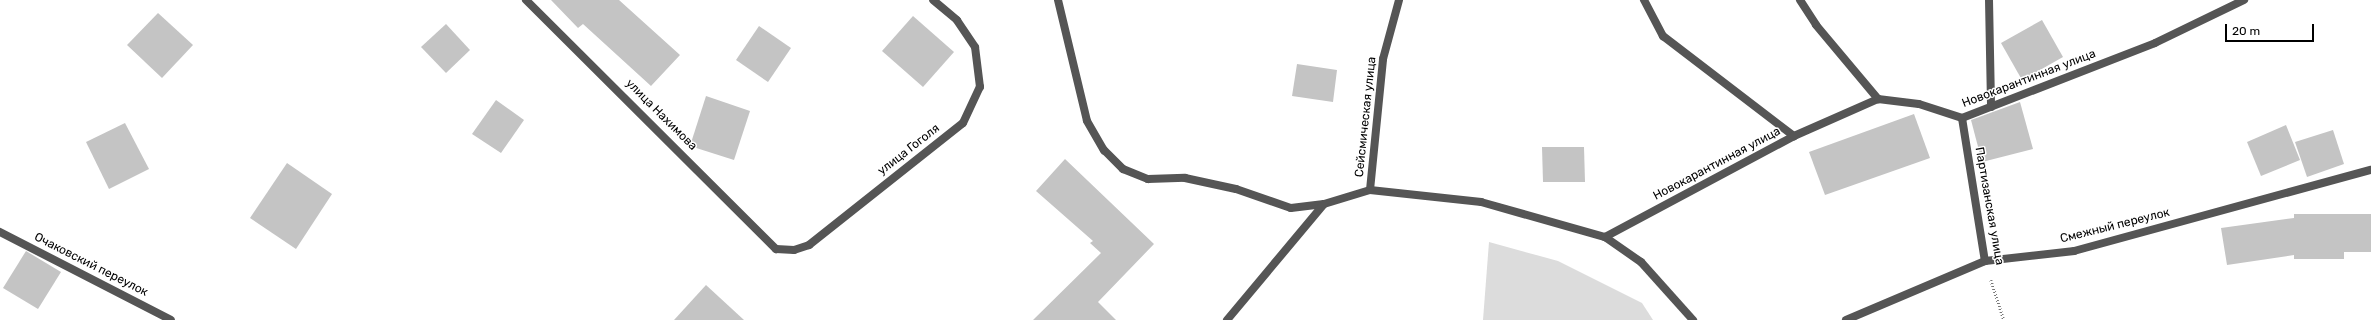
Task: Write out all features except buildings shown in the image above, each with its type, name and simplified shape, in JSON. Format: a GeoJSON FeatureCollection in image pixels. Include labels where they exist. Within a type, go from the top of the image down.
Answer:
{"type":"FeatureCollection","features":[{"type":"Feature","properties":{"kind":"street","name":"улица Нахимова"},"geometry":{"type":"LineString","coordinates":[[526,0],[776,249]]}},
{"type":"Feature","properties":{"kind":"street","name":"улица Гоголя"},"geometry":{"type":"LineString","coordinates":[[776,249],[794,250],[809,245],[963,123],[980,87],[975,47],[957,20],[933,0]]}},
{"type":"Feature","properties":{"kind":"street"},"geometry":{"type":"LineString","coordinates":[[1058,0],[1087,121],[1104,150],[1123,169],[1148,179],[1185,178],[1236,189],[1292,208],[1324,204],[1370,190],[1480,202],[1605,237],[1641,262],[1693,320]]}},
{"type":"Feature","properties":{"kind":"street","name":"Сейсмическая улица"},"geometry":{"type":"LineString","coordinates":[[1370,190],[1383,58],[1399,0]]}},
{"type":"Feature","properties":{"kind":"street"},"geometry":{"type":"LineString","coordinates":[[1644,0],[1663,36],[1794,136]]}},
{"type":"Feature","properties":{"kind":"street"},"geometry":{"type":"LineString","coordinates":[[1800,0],[1816,24],[1878,99]]}},
{"type":"Feature","properties":{"kind":"street"},"geometry":{"type":"LineString","coordinates":[[1989,0],[1991,107]]}},
{"type":"Feature","properties":{"kind":"street","name":"Новокарантинная улица"},"geometry":{"type":"LineString","coordinates":[[1605,237],[1794,136],[1878,99],[1919,104],[1962,118],[2154,43],[2244,0]]}},
{"type":"Feature","properties":{"kind":"street","name":"Партизанская улица"},"geometry":{"type":"LineString","coordinates":[[1962,118],[1985,260]]}},
{"type":"Feature","properties":{"kind":"street","name":"Смежный переулок"},"geometry":{"type":"LineString","coordinates":[[1846,320],[1985,260],[2074,251],[2371,170]]}},
{"type":"Feature","properties":{"kind":"street"},"geometry":{"type":"LineString","coordinates":[[1227,320],[1324,204]]}},
{"type":"Feature","properties":{"kind":"street","name":"Очаковский переулок"},"geometry":{"type":"LineString","coordinates":[[0,232],[171,320]]}},
{"type":"Feature","properties":{"kind":"path","name":"Партизанская улица"},"geometry":{"type":"LineString","coordinates":[[1985,260],[2004,320]]}},
{"type":"Feature","properties":{"kind":"shaded area"},"geometry":{"type":"Polygon","coordinates":[[[1489,242],[1558,261],[1642,303],[1653,320],[1483,320],[1489,242]]]}}]}
